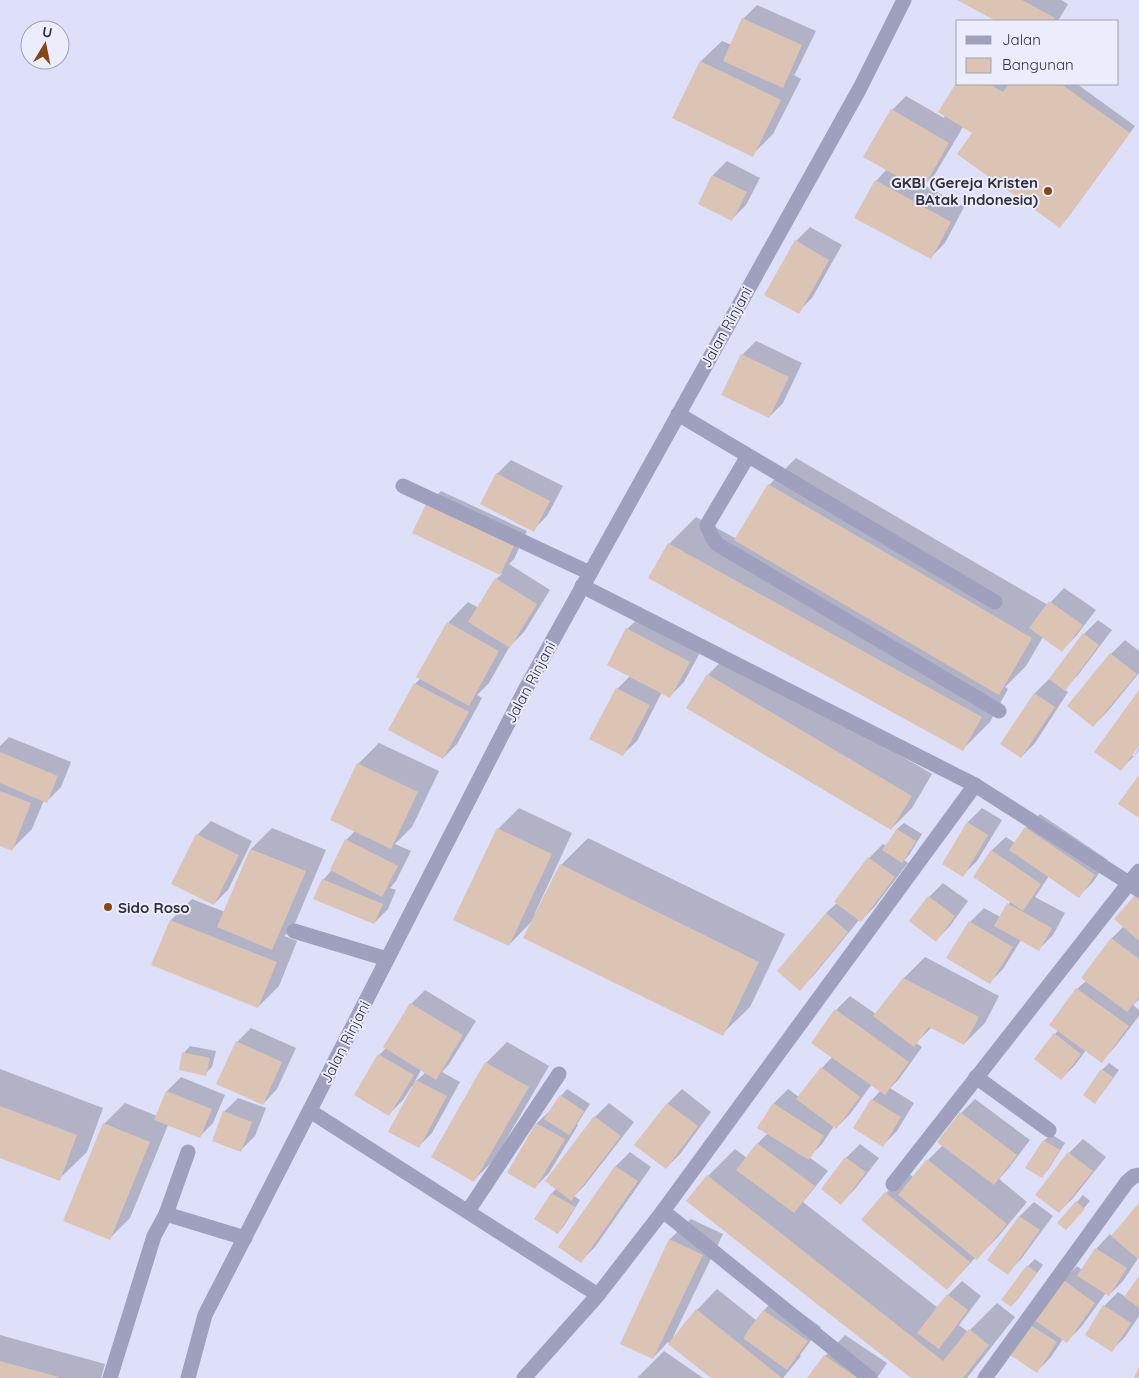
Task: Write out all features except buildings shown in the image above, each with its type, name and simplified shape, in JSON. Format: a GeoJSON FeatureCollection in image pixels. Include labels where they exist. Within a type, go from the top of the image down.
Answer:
{"type":"FeatureCollection","features":[{"type":"Feature","properties":{"kind":"street","name":"Jalan Rinjani"},"geometry":{"type":"LineString","coordinates":[[192,1376],[205,1315],[524,690],[860,88],[904,0]]}},
{"type":"Feature","properties":{"kind":"street"},"geometry":{"type":"LineString","coordinates":[[678,414],[995,602]]}},
{"type":"Feature","properties":{"kind":"street"},"geometry":{"type":"LineString","coordinates":[[748,456],[708,526],[717,544],[999,711]]}},
{"type":"Feature","properties":{"kind":"street"},"geometry":{"type":"LineString","coordinates":[[403,486],[590,573]]}},
{"type":"Feature","properties":{"kind":"street"},"geometry":{"type":"LineString","coordinates":[[582,586],[975,785],[1134,886]]}},
{"type":"Feature","properties":{"kind":"street"},"geometry":{"type":"LineString","coordinates":[[524,1378],[598,1295],[663,1211],[975,785]]}},
{"type":"Feature","properties":{"kind":"street"},"geometry":{"type":"LineString","coordinates":[[893,1184],[976,1077],[1134,886],[1139,871]]}},
{"type":"Feature","properties":{"kind":"street"},"geometry":{"type":"LineString","coordinates":[[294,930],[387,959]]}},
{"type":"Feature","properties":{"kind":"street"},"geometry":{"type":"LineString","coordinates":[[468,1211],[559,1074]]}},
{"type":"Feature","properties":{"kind":"street"},"geometry":{"type":"LineString","coordinates":[[976,1077],[1049,1130]]}},
{"type":"Feature","properties":{"kind":"street"},"geometry":{"type":"LineString","coordinates":[[310,1111],[598,1295]]}},
{"type":"Feature","properties":{"kind":"street"},"geometry":{"type":"LineString","coordinates":[[110,1378],[154,1236],[166,1214],[188,1152]]}},
{"type":"Feature","properties":{"kind":"street"},"geometry":{"type":"LineString","coordinates":[[985,1378],[1126,1182],[1139,1175]]}},
{"type":"Feature","properties":{"kind":"street"},"geometry":{"type":"LineString","coordinates":[[663,1211],[870,1378]]}},
{"type":"Feature","properties":{"kind":"street"},"geometry":{"type":"LineString","coordinates":[[166,1214],[245,1238]]}},
{"type":"Feature","properties":{"kind":"place","name":"GKBI (Gereja Kristen BAtak Indonesia)"},"geometry":{"type":"Point","coordinates":[1048,191]}},
{"type":"Feature","properties":{"kind":"place","name":"Sido Roso"},"geometry":{"type":"Point","coordinates":[108,907]}}]}
